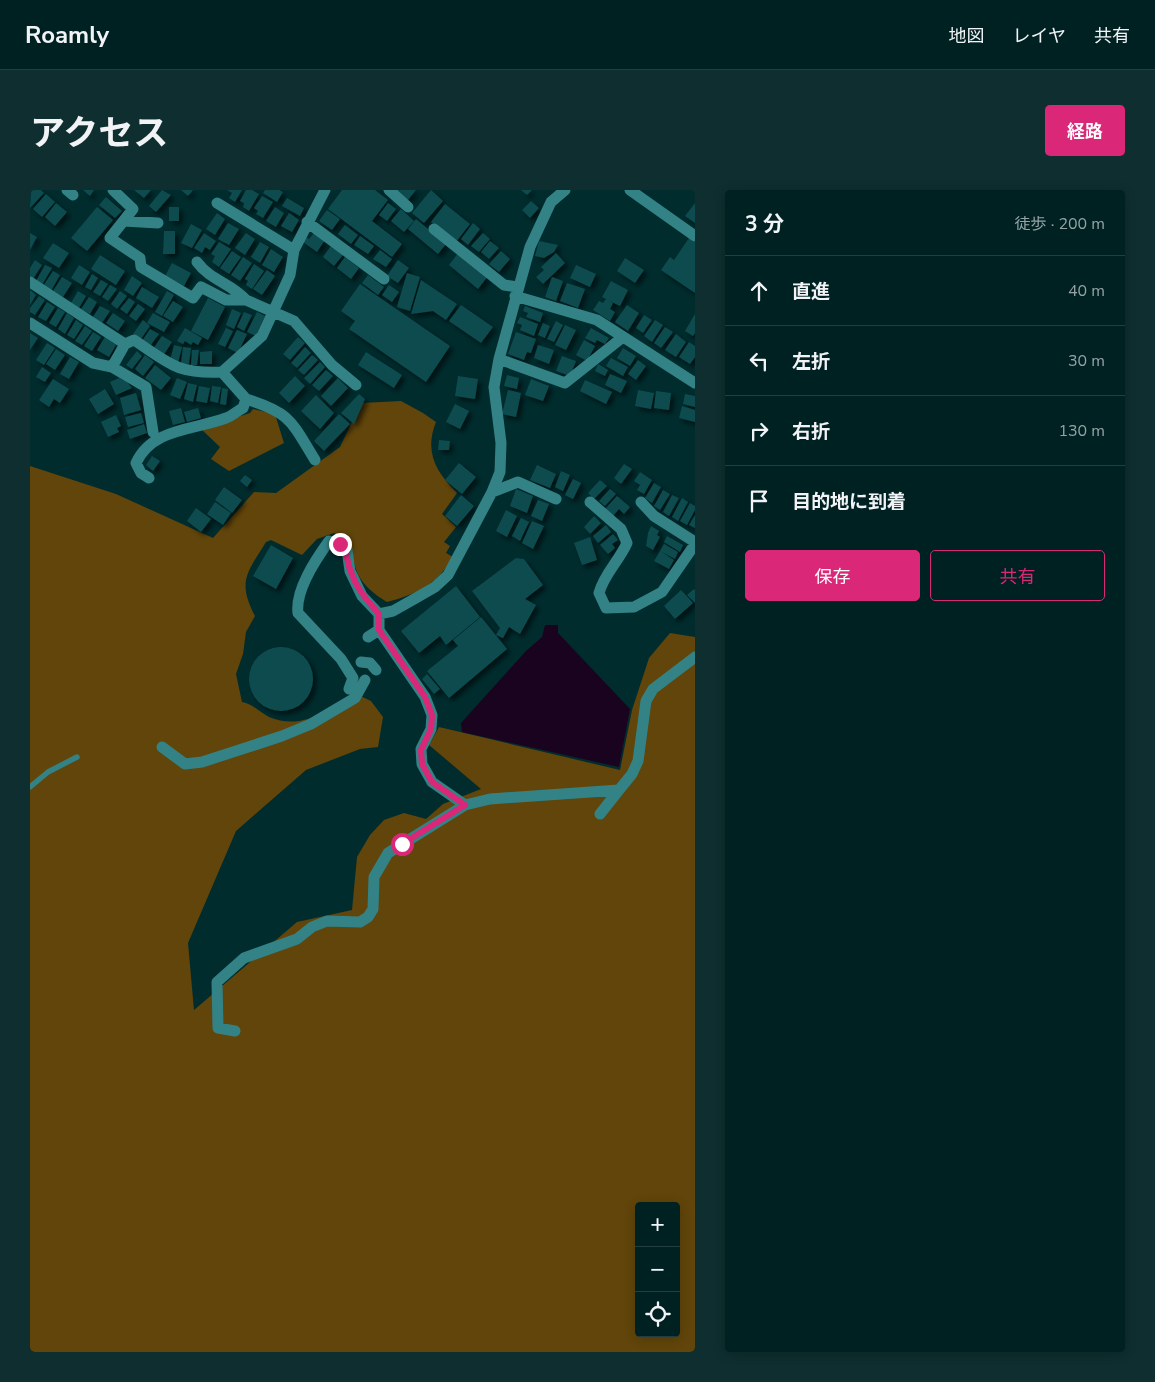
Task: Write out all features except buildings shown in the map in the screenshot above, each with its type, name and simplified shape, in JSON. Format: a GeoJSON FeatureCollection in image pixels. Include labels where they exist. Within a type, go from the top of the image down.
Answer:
{"type":"FeatureCollection","features":[{"type":"Feature","properties":{"kind":"street"},"geometry":{"type":"LineString","coordinates":[[113,190],[133,209],[110,238],[140,258],[141,267],[193,298],[200,287],[226,300],[246,300],[294,321],[332,366],[356,385]]}},
{"type":"Feature","properties":{"kind":"street"},"geometry":{"type":"LineString","coordinates":[[389,190],[408,207]]}},
{"type":"Feature","properties":{"kind":"street"},"geometry":{"type":"LineString","coordinates":[[379,614],[393,610],[416,598],[435,587],[448,575],[492,492],[500,472],[501,443],[494,387],[499,359],[516,292],[540,225],[551,202],[565,190]]}},
{"type":"Feature","properties":{"kind":"street"},"geometry":{"type":"LineString","coordinates":[[630,190],[695,236]]}},
{"type":"Feature","properties":{"kind":"street"},"geometry":{"type":"LineString","coordinates":[[112,367],[125,344],[134,340],[174,367],[193,372],[222,372],[262,336],[290,275],[294,250],[320,192]]}},
{"type":"Feature","properties":{"kind":"street"},"geometry":{"type":"LineString","coordinates":[[217,203],[294,250]]}},
{"type":"Feature","properties":{"kind":"street"},"geometry":{"type":"LineString","coordinates":[[124,221],[158,223]]}},
{"type":"Feature","properties":{"kind":"street"},"geometry":{"type":"LineString","coordinates":[[307,222],[384,279]]}},
{"type":"Feature","properties":{"kind":"street"},"geometry":{"type":"LineString","coordinates":[[434,229],[504,285],[516,292],[597,320],[695,383]]}},
{"type":"Feature","properties":{"kind":"street"},"geometry":{"type":"LineString","coordinates":[[197,262],[206,274],[238,291],[246,300]]}},
{"type":"Feature","properties":{"kind":"street"},"geometry":{"type":"LineString","coordinates":[[30,282],[125,344]]}},
{"type":"Feature","properties":{"kind":"street"},"geometry":{"type":"LineString","coordinates":[[30,323],[93,362],[112,367],[146,387],[153,432]]}},
{"type":"Feature","properties":{"kind":"street"},"geometry":{"type":"LineString","coordinates":[[499,359],[566,382],[623,337]]}},
{"type":"Feature","properties":{"kind":"street"},"geometry":{"type":"LineString","coordinates":[[222,372],[246,399],[274,408],[291,421],[315,460]]}},
{"type":"Feature","properties":{"kind":"street"},"geometry":{"type":"LineString","coordinates":[[148,478],[141,473],[136,463],[142,451],[173,432],[227,418],[243,408],[246,399]]}},
{"type":"Feature","properties":{"kind":"street"},"geometry":{"type":"LineString","coordinates":[[492,492],[518,482],[556,499]]}},
{"type":"Feature","properties":{"kind":"street"},"geometry":{"type":"LineString","coordinates":[[590,502],[621,529],[627,543],[598,593],[606,608],[634,608],[662,592],[695,546],[654,516],[641,502]]}},
{"type":"Feature","properties":{"kind":"street"},"geometry":{"type":"LineString","coordinates":[[349,689],[352,678],[341,659],[305,622],[298,613],[296,603],[329,541],[340,544],[346,550],[350,571],[362,596],[379,614],[379,630],[425,697],[432,715],[431,729],[421,750],[422,764],[432,782],[465,805]]}},
{"type":"Feature","properties":{"kind":"street"},"geometry":{"type":"LineString","coordinates":[[368,638],[379,630]]}},
{"type":"Feature","properties":{"kind":"street"},"geometry":{"type":"LineString","coordinates":[[600,814],[632,774],[638,761],[646,701],[653,689],[695,657]]}},
{"type":"Feature","properties":{"kind":"street"},"geometry":{"type":"LineString","coordinates":[[361,662],[370,663],[376,670]]}},
{"type":"Feature","properties":{"kind":"street"},"geometry":{"type":"LineString","coordinates":[[162,747],[185,764],[202,762],[282,736],[311,724],[355,698],[365,680]]}},
{"type":"Feature","properties":{"kind":"street"},"geometry":{"type":"LineString","coordinates":[[235,1031],[218,1028],[216,982],[244,958],[297,939],[312,927],[327,921],[360,922],[368,917],[373,909],[374,877],[388,853],[465,805],[490,799],[619,790]]}},
{"type":"Feature","properties":{"kind":"lane"},"geometry":{"type":"LineString","coordinates":[[30,787],[48,772],[77,757]]}},
{"type":"Feature","properties":{"kind":"shaded area"},"geometry":{"type":"Polygon","coordinates":[[[401,401],[436,422],[431,443],[434,461],[443,477],[457,493],[442,514],[456,527],[444,542],[450,546],[446,553],[453,557],[440,575],[425,587],[408,596],[387,602],[363,583],[357,572],[349,543],[334,533],[317,539],[302,555],[271,540],[266,542],[249,570],[246,594],[255,616],[246,632],[243,654],[236,674],[242,702],[253,706],[269,717],[293,722],[314,717],[356,694],[371,701],[383,717],[378,747],[360,749],[306,770],[236,831],[188,943],[194,1010],[297,922],[352,910],[357,857],[370,835],[384,820],[404,813],[426,819],[443,804],[481,789],[429,745],[439,727],[620,770],[632,710],[649,658],[670,633],[695,637],[695,1352],[30,1352],[30,466],[116,494],[213,538],[254,492],[276,493],[340,447],[361,403],[401,401]]]}},
{"type":"Feature","properties":{"kind":"shaded area"},"geometry":{"type":"Polygon","coordinates":[[[253,409],[275,414],[284,443],[229,471],[211,459],[220,447],[201,429],[250,413],[253,409]]]}},
{"type":"Feature","properties":{"kind":"shaded area"},"geometry":{"type":"Polygon","coordinates":[[[545,625],[558,625],[558,633],[630,709],[619,767],[462,732],[461,723],[526,651],[542,637],[545,625]]]}},
{"type":"Feature","properties":{"kind":"route"},"geometry":{"type":"LineString","coordinates":[[340,544],[346,550],[350,571],[362,596],[379,614],[379,630],[425,697],[432,715],[431,729],[421,750],[422,764],[432,782],[465,805],[402,844]]}}]}
